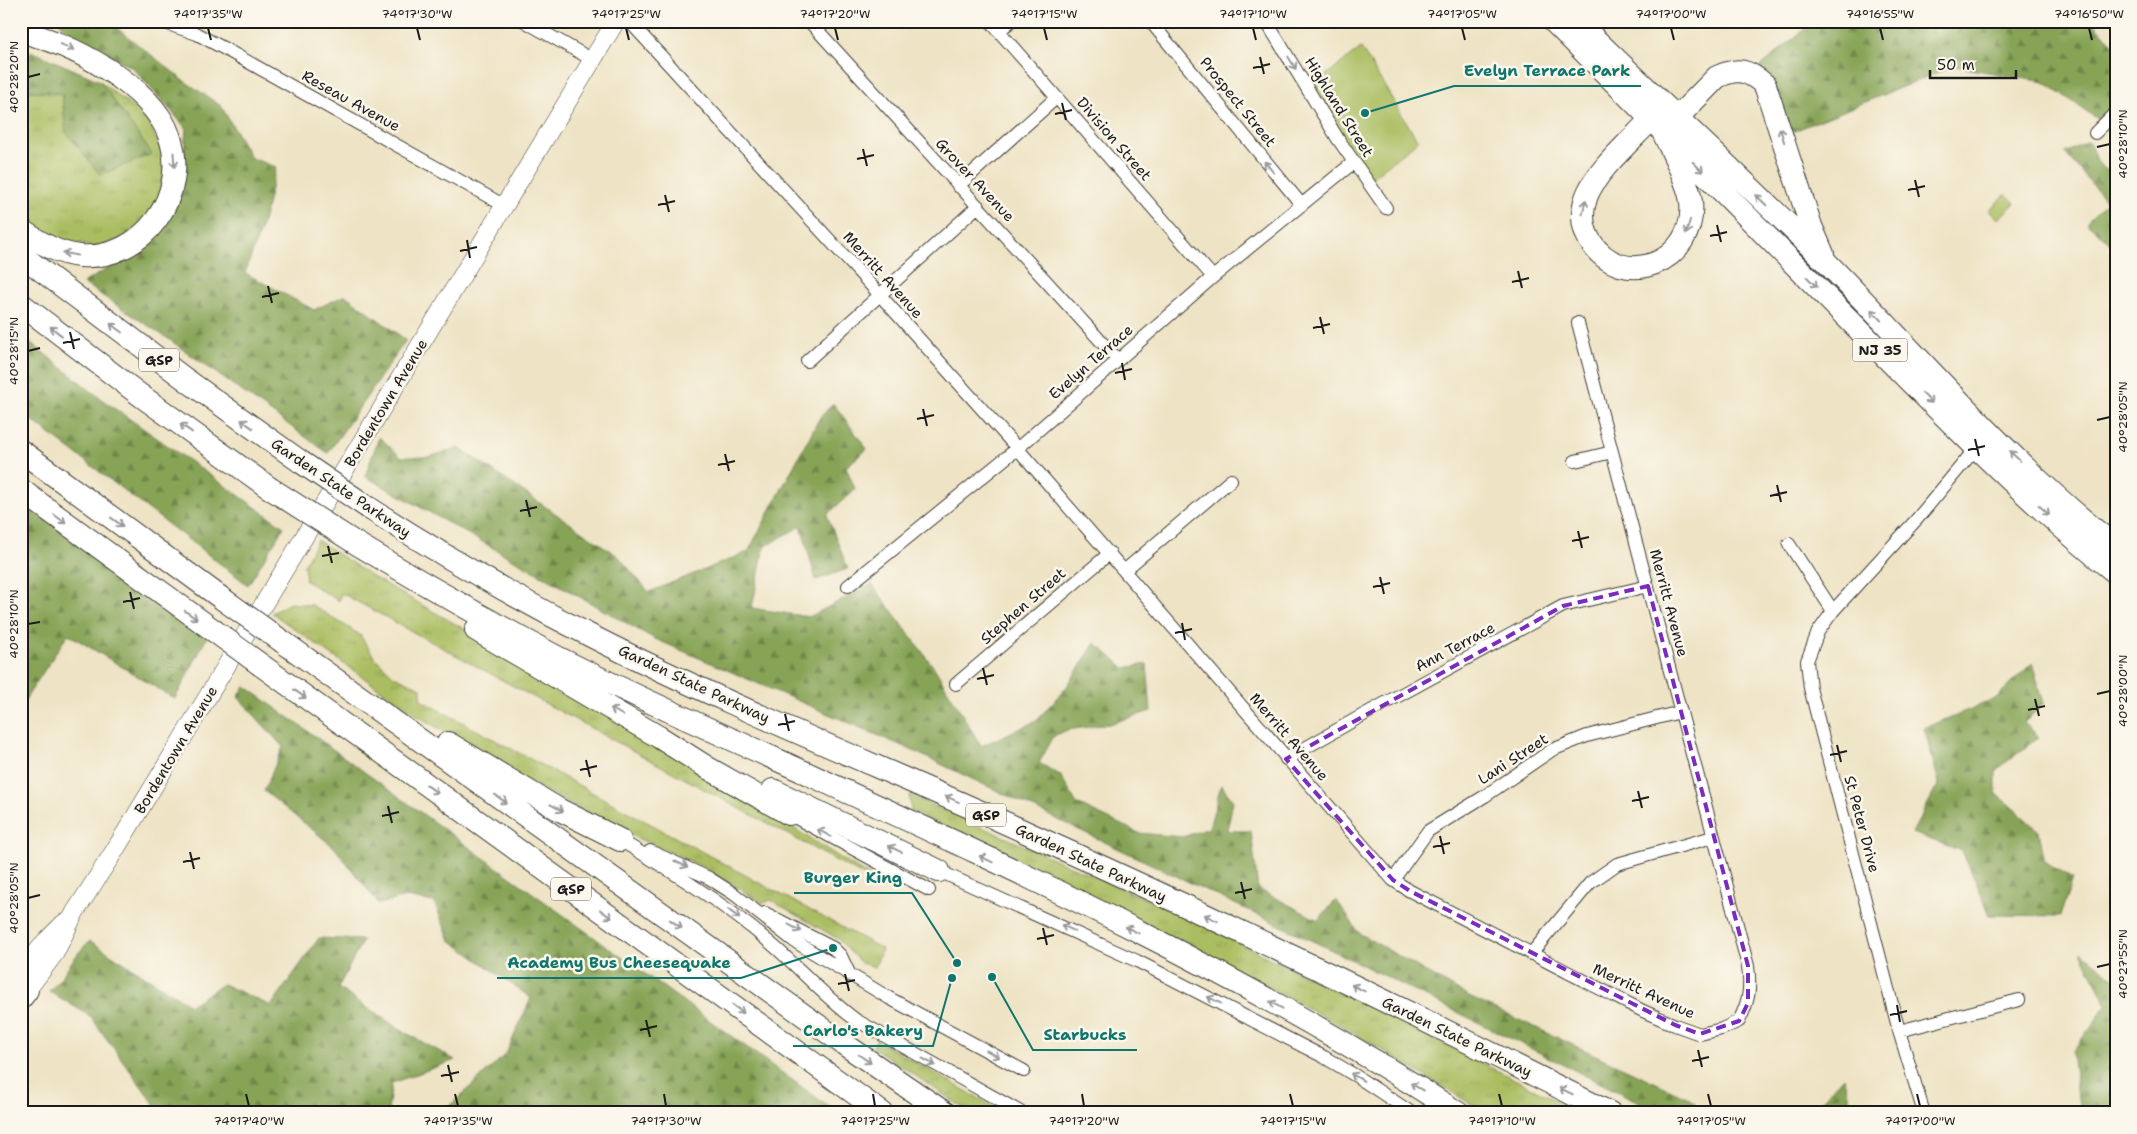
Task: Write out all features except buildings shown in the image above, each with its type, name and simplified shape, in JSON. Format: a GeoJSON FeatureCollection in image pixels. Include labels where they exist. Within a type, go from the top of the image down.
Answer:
{"type":"FeatureCollection","features":[{"type":"Feature","properties":{"kind":"highway","name":"NJ 35"},"geometry":{"type":"LineString","coordinates":[[1553,21],[1827,264],[1950,394],[2082,520],[2116,547]]}},
{"type":"Feature","properties":{"kind":"highway","name":"NJ 35"},"geometry":{"type":"LineString","coordinates":[[1576,21],[1664,118],[1976,448],[2080,544],[2116,573]]}},
{"type":"Feature","properties":{"kind":"highway"},"geometry":{"type":"LineString","coordinates":[[21,32],[50,40],[88,57],[111,72],[133,90],[152,108],[165,126],[172,147],[174,169],[171,190],[163,211],[142,236],[119,250],[91,256],[69,254],[39,242],[21,230]]}},
{"type":"Feature","properties":{"kind":"highway"},"geometry":{"type":"LineString","coordinates":[[1664,118],[1691,201],[1690,221],[1685,238],[1666,259],[1653,264],[1632,267],[1612,262],[1602,256],[1594,247],[1583,226],[1582,213],[1586,196],[1594,181],[1664,118],[1717,77],[1728,72],[1749,72],[1765,85],[1811,226],[1827,264]]}},
{"type":"Feature","properties":{"kind":"highway","name":"Garden State Parkway"},"geometry":{"type":"LineString","coordinates":[[21,255],[184,379],[301,462],[368,508],[502,589],[628,655],[1155,892],[1422,1020],[1610,1113]]}},
{"type":"Feature","properties":{"kind":"highway","name":"GSP"},"geometry":{"type":"LineString","coordinates":[[21,304],[140,395],[268,487],[354,542],[446,596],[570,663],[887,811],[1176,952],[1332,1036],[1458,1113]]}},
{"type":"Feature","properties":{"kind":"highway","name":"GSP"},"geometry":{"type":"LineString","coordinates":[[21,451],[348,689],[872,1064],[945,1113]]}},
{"type":"Feature","properties":{"kind":"highway","name":"GSP"},"geometry":{"type":"LineString","coordinates":[[21,490],[130,572],[882,1113]]}},
{"type":"Feature","properties":{"kind":"highway"},"geometry":{"type":"LineString","coordinates":[[354,542],[424,599],[789,814]]}},
{"type":"Feature","properties":{"kind":"highway"},"geometry":{"type":"LineString","coordinates":[[348,689],[418,724],[484,766],[558,809],[620,840]]}},
{"type":"Feature","properties":{"kind":"highway"},"geometry":{"type":"LineString","coordinates":[[659,737],[934,880]]}},
{"type":"Feature","properties":{"kind":"street","name":"Reseau Avenue"},"geometry":{"type":"LineString","coordinates":[[159,21],[179,24],[505,206]]}},
{"type":"Feature","properties":{"kind":"street"},"geometry":{"type":"LineString","coordinates":[[524,21],[593,60]]}},
{"type":"Feature","properties":{"kind":"street","name":"Bordentown Avenue"},"geometry":{"type":"LineString","coordinates":[[23,988],[55,953],[75,912],[120,842],[616,21]]}},
{"type":"Feature","properties":{"kind":"street","name":"Merritt Avenue"},"geometry":{"type":"LineString","coordinates":[[629,21],[1018,448],[1392,880],[1643,1011],[1700,1034],[1722,1029],[1740,1021],[1748,1003],[1750,983],[1748,966],[1578,323]]}},
{"type":"Feature","properties":{"kind":"street","name":"Grover Avenue"},"geometry":{"type":"LineString","coordinates":[[809,21],[1118,360]]}},
{"type":"Feature","properties":{"kind":"street","name":"Division Street"},"geometry":{"type":"LineString","coordinates":[[990,21],[1213,277]]}},
{"type":"Feature","properties":{"kind":"street"},"geometry":{"type":"LineString","coordinates":[[999,31],[1011,21]]}},
{"type":"Feature","properties":{"kind":"street","name":"Prospect Street"},"geometry":{"type":"LineString","coordinates":[[1150,21],[1301,204]]}},
{"type":"Feature","properties":{"kind":"street","name":"Highland Street"},"geometry":{"type":"LineString","coordinates":[[1266,21],[1354,162],[1386,208]]}},
{"type":"Feature","properties":{"kind":"street"},"geometry":{"type":"LineString","coordinates":[[958,186],[1056,98]]}},
{"type":"Feature","properties":{"kind":"street"},"geometry":{"type":"LineString","coordinates":[[2094,133],[2116,112]]}},
{"type":"Feature","properties":{"kind":"street","name":"Evelyn Terrace"},"geometry":{"type":"LineString","coordinates":[[848,586],[1018,448],[1213,277],[1354,162]]}},
{"type":"Feature","properties":{"kind":"street"},"geometry":{"type":"LineString","coordinates":[[807,360],[978,206]]}},
{"type":"Feature","properties":{"kind":"street","name":"St Peter Drive"},"geometry":{"type":"LineString","coordinates":[[1924,1113],[1899,1031],[1810,688],[1807,660],[1818,632],[1832,611],[1916,519],[1976,448]]}},
{"type":"Feature","properties":{"kind":"street"},"geometry":{"type":"LineString","coordinates":[[1576,461],[1612,452]]}},
{"type":"Feature","properties":{"kind":"street"},"geometry":{"type":"LineString","coordinates":[[1125,570],[1231,480]]}},
{"type":"Feature","properties":{"kind":"street"},"geometry":{"type":"LineString","coordinates":[[1788,544],[1832,611]]}},
{"type":"Feature","properties":{"kind":"street","name":"Stephen Street"},"geometry":{"type":"LineString","coordinates":[[956,684],[1110,553]]}},
{"type":"Feature","properties":{"kind":"street","name":"Ann Terrace"},"geometry":{"type":"LineString","coordinates":[[1286,759],[1563,606],[1648,586]]}},
{"type":"Feature","properties":{"kind":"street","name":"Lani Street"},"geometry":{"type":"LineString","coordinates":[[1392,880],[1428,831],[1485,796],[1552,750],[1587,736],[1680,712]]}},
{"type":"Feature","properties":{"kind":"street"},"geometry":{"type":"LineString","coordinates":[[789,814],[934,880],[1138,961],[1324,1057],[1412,1113]]}},
{"type":"Feature","properties":{"kind":"street"},"geometry":{"type":"LineString","coordinates":[[1531,954],[1590,884],[1617,864],[1713,837]]}},
{"type":"Feature","properties":{"kind":"street"},"geometry":{"type":"LineString","coordinates":[[620,840],[695,870],[722,886],[751,907],[833,948],[841,956],[849,973],[889,998],[1024,1071]]}},
{"type":"Feature","properties":{"kind":"street"},"geometry":{"type":"LineString","coordinates":[[620,840],[666,867],[726,908],[770,942],[838,1006],[856,1020],[1022,1113]]}},
{"type":"Feature","properties":{"kind":"street"},"geometry":{"type":"LineString","coordinates":[[1899,1031],[2019,1000]]}},
{"type":"Feature","properties":{"kind":"highlighted area"},"geometry":{"type":"Polygon","coordinates":[[[1648,586],[1748,966],[1748,1003],[1739,1021],[1700,1034],[1675,1025],[1410,891],[1393,880],[1286,759],[1563,606],[1648,586]]]}},
{"type":"Feature","properties":{"kind":"green space"},"geometry":{"type":"Polygon","coordinates":[[[58,21],[108,21],[183,80],[221,106],[251,158],[276,167],[263,222],[245,273],[314,310],[345,295],[406,340],[328,453],[170,340],[83,283],[151,244],[180,196],[186,128],[133,68],[70,33],[58,21]]]}},
{"type":"Feature","properties":{"kind":"green space"},"geometry":{"type":"Polygon","coordinates":[[[1814,21],[2092,21],[2116,47],[2116,118],[2108,126],[2044,82],[1954,66],[1784,135],[1753,73],[1814,21]]]}},
{"type":"Feature","properties":{"kind":"green space"},"geometry":{"type":"Polygon","coordinates":[[[1361,48],[1418,141],[1370,179],[1312,86],[1361,48]]]}},
{"type":"Feature","properties":{"kind":"green space"},"geometry":{"type":"Polygon","coordinates":[[[31,51],[100,81],[152,154],[100,175],[66,132],[62,94],[21,90],[21,73],[31,51]]]}},
{"type":"Feature","properties":{"kind":"green space"},"geometry":{"type":"Polygon","coordinates":[[[100,81],[147,119],[166,161],[157,207],[126,236],[97,248],[49,237],[21,222],[21,90],[62,94],[66,132],[151,154],[100,81]]]}},
{"type":"Feature","properties":{"kind":"green space"},"geometry":{"type":"Polygon","coordinates":[[[2088,141],[2099,164],[2116,177],[2116,249],[2086,222],[2107,202],[2065,153],[2088,141]]]}},
{"type":"Feature","properties":{"kind":"green space"},"geometry":{"type":"Polygon","coordinates":[[[2006,194],[2015,203],[1998,219],[1989,210],[2006,194]]]}},
{"type":"Feature","properties":{"kind":"green space"},"geometry":{"type":"Polygon","coordinates":[[[21,335],[101,399],[284,527],[248,585],[21,412],[21,335]]]}},
{"type":"Feature","properties":{"kind":"green space"},"geometry":{"type":"Polygon","coordinates":[[[833,403],[867,449],[846,467],[855,489],[827,515],[848,569],[816,580],[801,526],[764,547],[752,608],[809,617],[872,584],[935,669],[981,746],[1036,721],[1066,688],[1095,643],[1125,668],[1147,664],[1151,711],[1109,724],[1067,730],[1054,736],[1039,763],[1060,775],[1077,804],[1139,833],[1183,837],[1209,828],[1221,785],[1233,801],[1227,831],[1251,831],[1258,889],[1318,920],[1336,900],[1359,933],[1469,997],[1691,1099],[1703,1113],[1661,1113],[1340,954],[907,748],[653,638],[365,476],[379,437],[401,457],[428,457],[459,448],[618,556],[649,592],[748,552],[819,419],[833,403]]]}},
{"type":"Feature","properties":{"kind":"green space"},"geometry":{"type":"Polygon","coordinates":[[[21,490],[213,630],[204,643],[175,699],[68,634],[21,706],[21,490]]]}},
{"type":"Feature","properties":{"kind":"green space"},"geometry":{"type":"Polygon","coordinates":[[[317,540],[376,579],[602,707],[896,893],[341,593],[339,601],[306,581],[304,565],[317,540]]]}},
{"type":"Feature","properties":{"kind":"green space"},"geometry":{"type":"Polygon","coordinates":[[[290,603],[312,605],[360,635],[375,658],[394,676],[421,688],[421,700],[882,949],[875,967],[861,963],[838,939],[771,900],[763,903],[701,866],[626,833],[541,789],[418,716],[272,613],[290,603]]]}},
{"type":"Feature","properties":{"kind":"green space"},"geometry":{"type":"Polygon","coordinates":[[[2032,663],[2044,703],[2024,723],[2039,737],[1996,770],[1996,793],[2039,831],[2045,862],[2073,879],[2060,916],[1990,915],[1962,851],[1912,833],[1939,783],[1924,728],[1995,699],[2032,663]]]}},
{"type":"Feature","properties":{"kind":"green space"},"geometry":{"type":"Polygon","coordinates":[[[245,686],[838,1113],[442,1113],[506,1054],[531,998],[450,940],[434,902],[406,897],[379,904],[334,847],[264,791],[283,747],[238,697],[245,686]]]}},
{"type":"Feature","properties":{"kind":"green space"},"geometry":{"type":"Polygon","coordinates":[[[909,795],[1184,916],[1583,1113],[1486,1113],[1344,1027],[1125,913],[911,811],[909,795]]]}},
{"type":"Feature","properties":{"kind":"green space"},"geometry":{"type":"Polygon","coordinates":[[[319,938],[363,940],[338,988],[399,1029],[455,1060],[392,1083],[388,1110],[404,1113],[161,1113],[90,1016],[49,991],[90,941],[190,1005],[223,984],[271,1006],[319,938]]]}},
{"type":"Feature","properties":{"kind":"green space"},"geometry":{"type":"Polygon","coordinates":[[[2081,952],[2116,980],[2116,1113],[2080,1113],[2072,1052],[2107,1005],[2081,952]]]}},
{"type":"Feature","properties":{"kind":"green space"},"geometry":{"type":"Polygon","coordinates":[[[876,1040],[1005,1113],[971,1113],[873,1047],[876,1040]]]}},
{"type":"Feature","properties":{"kind":"green space"},"geometry":{"type":"Polygon","coordinates":[[[1843,1077],[1854,1113],[1809,1113],[1843,1077]]]}},
{"type":"Feature","properties":{"kind":"place","name":"Evelyn Terrace Park"},"geometry":{"type":"Point","coordinates":[1365,113]}},
{"type":"Feature","properties":{"kind":"place","name":"Academy Bus Cheesequake"},"geometry":{"type":"Point","coordinates":[833,948]}},
{"type":"Feature","properties":{"kind":"place","name":"Burger King"},"geometry":{"type":"Point","coordinates":[957,963]}},
{"type":"Feature","properties":{"kind":"place","name":"Starbucks"},"geometry":{"type":"Point","coordinates":[992,977]}},
{"type":"Feature","properties":{"kind":"place","name":"Carlo's Bakery"},"geometry":{"type":"Point","coordinates":[952,978]}}]}
